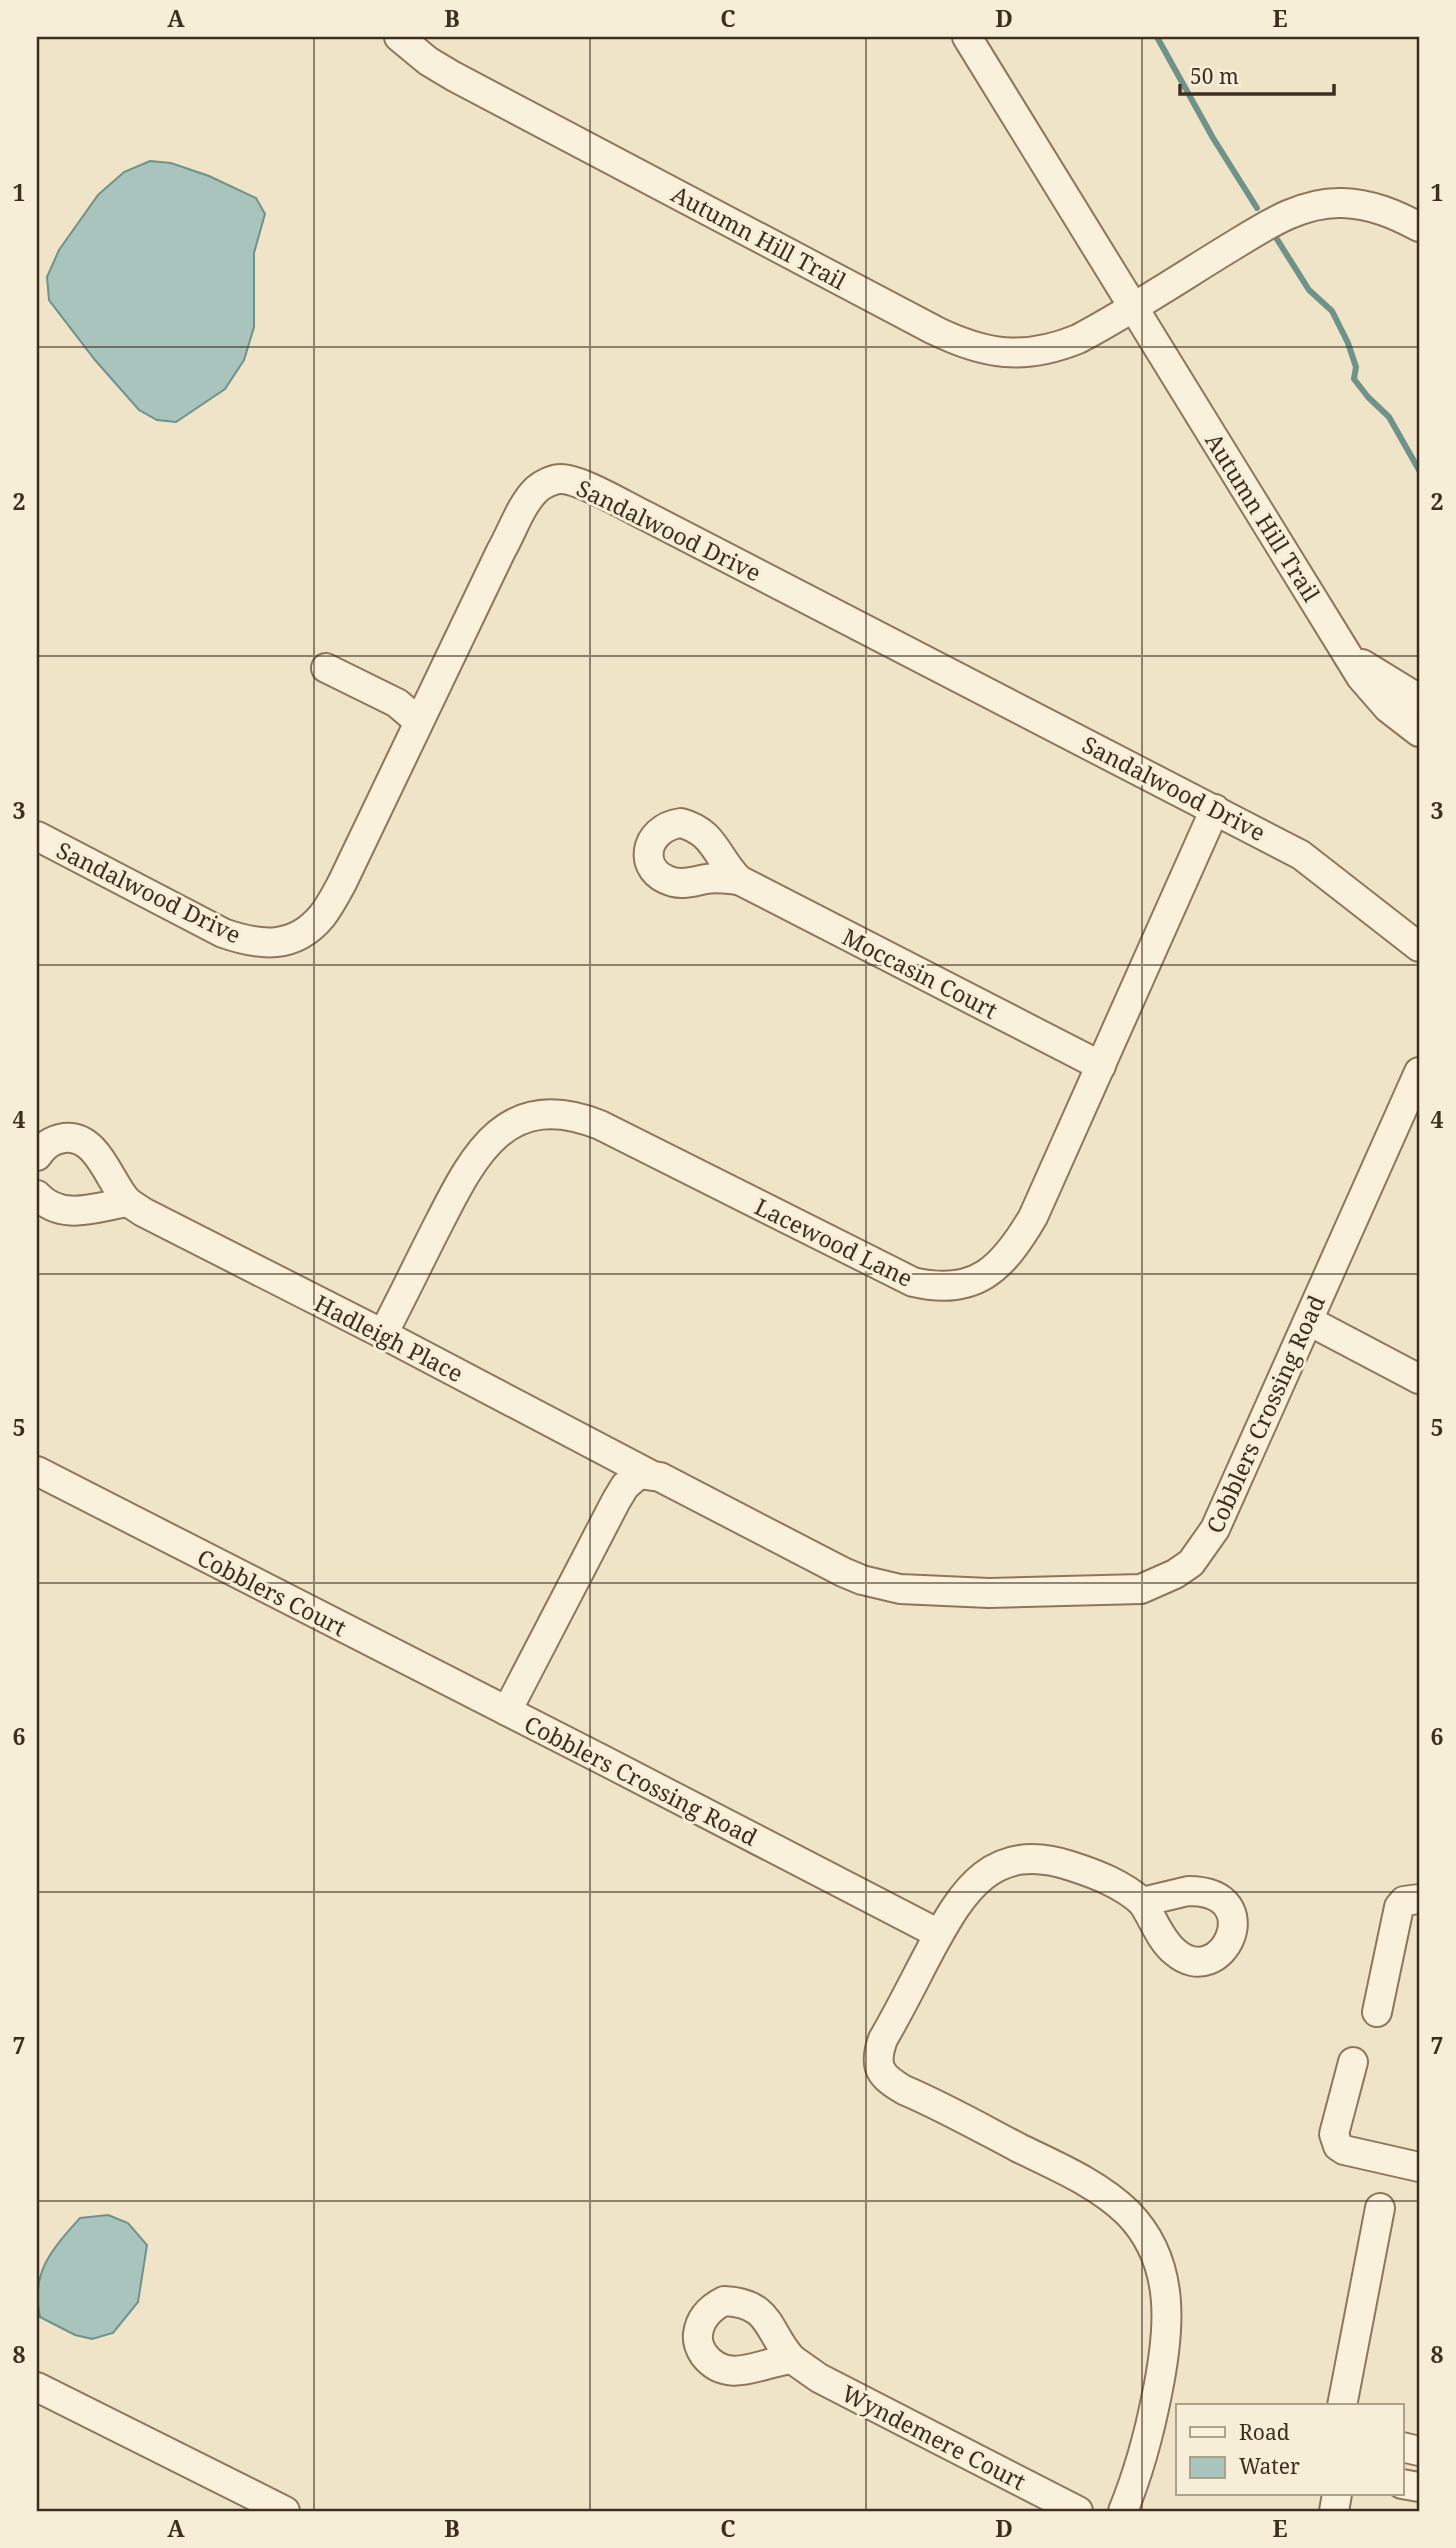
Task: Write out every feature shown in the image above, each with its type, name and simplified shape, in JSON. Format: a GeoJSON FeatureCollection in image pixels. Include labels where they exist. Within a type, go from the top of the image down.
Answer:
{"type":"FeatureCollection","features":[{"type":"Feature","properties":{"kind":"street","name":"Autumn Hill Trail"},"geometry":{"type":"LineString","coordinates":[[400,37],[428,61],[453,76],[960,342],[984,351],[1033,353],[1056,348],[1078,339],[1133,307]]}},
{"type":"Feature","properties":{"kind":"street","name":"Autumn Hill Trail"},"geometry":{"type":"LineString","coordinates":[[967,37],[1361,677],[1388,708],[1419,732]]}},
{"type":"Feature","properties":{"kind":"street"},"geometry":{"type":"LineString","coordinates":[[1133,307],[1246,237],[1292,213],[1316,205],[1341,203],[1367,206],[1390,212],[1419,227]]}},
{"type":"Feature","properties":{"kind":"street","name":"Sandalwood Drive"},"geometry":{"type":"LineString","coordinates":[[37,836],[223,933],[261,944],[279,943],[295,937],[322,916],[342,883],[418,722],[528,501],[537,489],[548,482],[561,479],[575,482],[646,516],[1301,855],[1419,947]]}},
{"type":"Feature","properties":{"kind":"street","name":"Autumn Hill Trail"},"geometry":{"type":"LineString","coordinates":[[1350,657],[1419,699]]}},
{"type":"Feature","properties":{"kind":"street"},"geometry":{"type":"LineString","coordinates":[[326,668],[397,703],[418,722]]}},
{"type":"Feature","properties":{"kind":"street","name":"Lacewood Lane"},"geometry":{"type":"LineString","coordinates":[[383,1334],[449,1203],[481,1149],[510,1125],[545,1114],[581,1118],[600,1125],[913,1282],[934,1287],[955,1286],[975,1280],[993,1270],[1009,1255],[1022,1237],[1038,1206],[1215,809]]}},
{"type":"Feature","properties":{"kind":"street","name":"Moccasin Court"},"geometry":{"type":"LineString","coordinates":[[739,880],[1101,1066]]}},
{"type":"Feature","properties":{"kind":"street","name":"Cobblers Crossing Road"},"geometry":{"type":"LineString","coordinates":[[939,1934],[507,1711],[625,1486],[639,1474],[660,1477],[843,1572],[881,1586],[989,1592],[1141,1588],[1175,1574],[1191,1563],[1215,1529],[1419,1072]]}},
{"type":"Feature","properties":{"kind":"street","name":"Hadleigh Place"},"geometry":{"type":"LineString","coordinates":[[37,1156],[44,1146],[57,1139],[83,1141],[95,1151],[117,1191],[143,1212],[649,1474]]}},
{"type":"Feature","properties":{"kind":"street"},"geometry":{"type":"LineString","coordinates":[[37,1195],[45,1204],[57,1210],[71,1211],[128,1202]]}},
{"type":"Feature","properties":{"kind":"street"},"geometry":{"type":"LineString","coordinates":[[1308,1321],[1419,1379]]}},
{"type":"Feature","properties":{"kind":"street","name":"Cobblers Court"},"geometry":{"type":"LineString","coordinates":[[37,1471],[507,1711]]}},
{"type":"Feature","properties":{"kind":"street"},"geometry":{"type":"LineString","coordinates":[[1123,2511],[1147,2448],[1162,2372],[1168,2321],[1167,2297],[1163,2273],[1155,2251],[1128,2213],[1109,2197],[1066,2171],[905,2090],[883,2076],[878,2064],[878,2052],[958,1900],[971,1885],[1003,1865],[1022,1860],[1059,1862],[1092,1873],[1121,1887],[1142,1902]]}},
{"type":"Feature","properties":{"kind":"street"},"geometry":{"type":"LineString","coordinates":[[1377,2012],[1399,1907],[1404,1900],[1419,1899]]}},
{"type":"Feature","properties":{"kind":"street"},"geometry":{"type":"LineString","coordinates":[[1353,2062],[1334,2134],[1338,2146],[1344,2150],[1419,2167]]}},
{"type":"Feature","properties":{"kind":"street"},"geometry":{"type":"LineString","coordinates":[[1342,2404],[1380,2208]]}},
{"type":"Feature","properties":{"kind":"street","name":"Wyndemere Court"},"geometry":{"type":"LineString","coordinates":[[792,2359],[819,2378],[1078,2511]]}},
{"type":"Feature","properties":{"kind":"street"},"geometry":{"type":"LineString","coordinates":[[37,2387],[279,2510]]}},
{"type":"Feature","properties":{"kind":"water"},"geometry":{"type":"Polygon","coordinates":[[[150,161],[171,163],[209,176],[256,198],[265,214],[254,253],[254,327],[244,360],[225,389],[176,422],[157,420],[139,410],[95,360],[49,300],[47,277],[59,250],[98,195],[124,172],[150,161]]]}},
{"type":"Feature","properties":{"kind":"water"},"geometry":{"type":"Polygon","coordinates":[[[108,2215],[128,2223],[147,2245],[138,2302],[113,2333],[92,2339],[75,2335],[40,2317],[38,2287],[52,2251],[80,2218],[108,2215]]]}},
{"type":"Feature","properties":{"kind":"waterway"},"geometry":{"type":"LineString","coordinates":[[1157,37],[1213,138],[1257,208]]}},
{"type":"Feature","properties":{"kind":"waterway"},"geometry":{"type":"LineString","coordinates":[[1275,236],[1309,290],[1332,311],[1348,343],[1356,367],[1354,379],[1389,417],[1419,470]]}}]}
